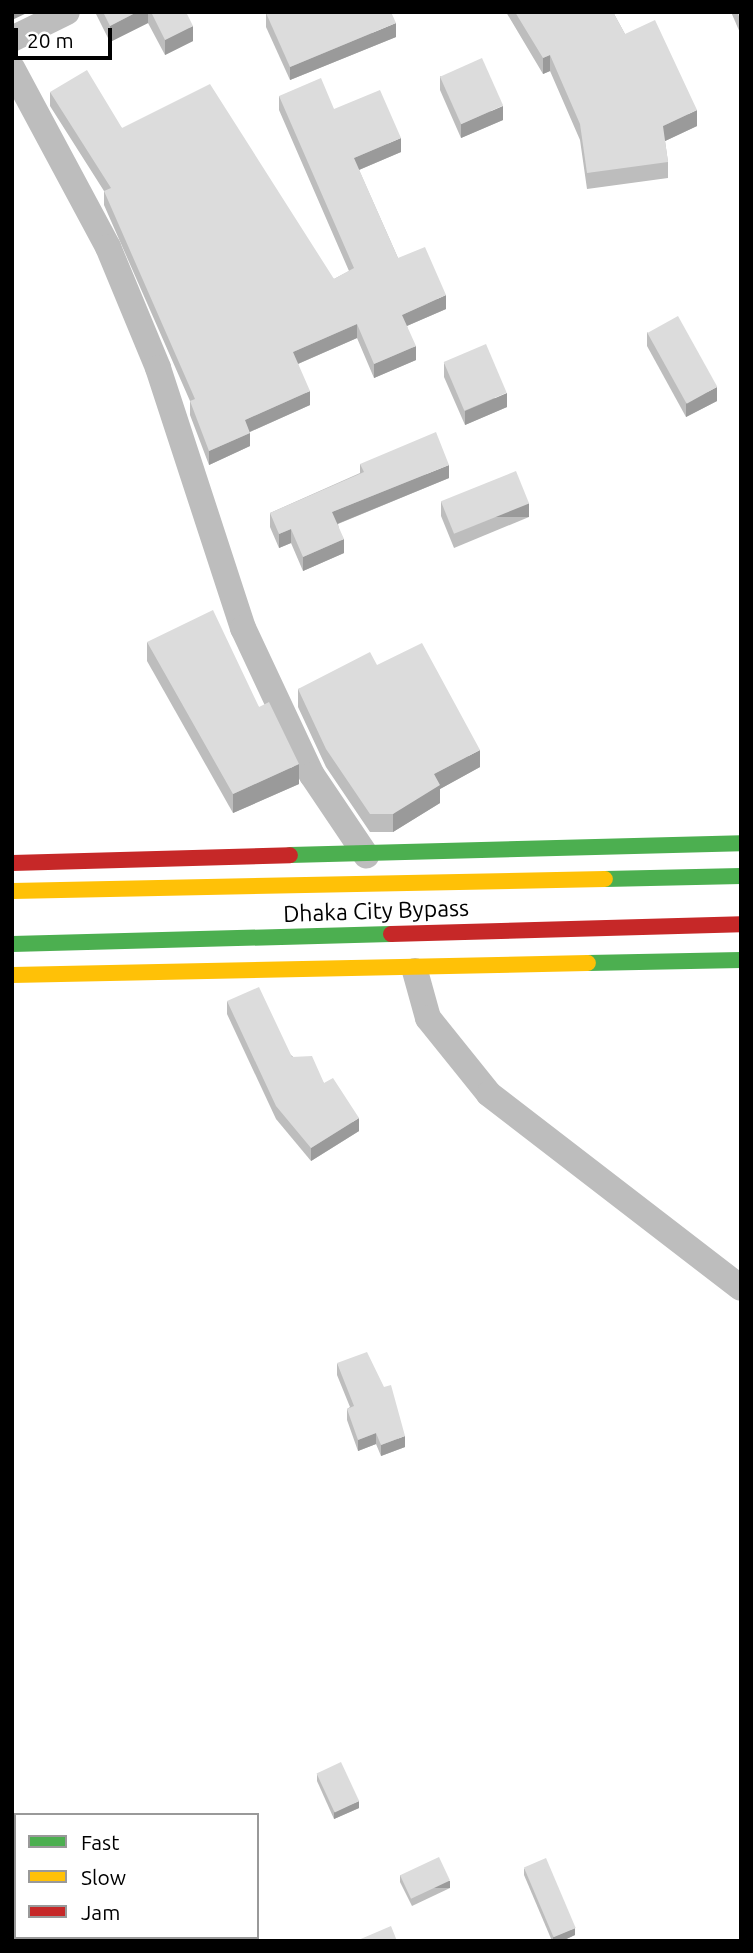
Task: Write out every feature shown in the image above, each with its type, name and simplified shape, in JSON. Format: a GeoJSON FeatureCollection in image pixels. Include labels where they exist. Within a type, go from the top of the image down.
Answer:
{"type":"FeatureCollection","features":[{"type":"Feature","properties":{"kind":"main road"},"geometry":{"type":"LineString","coordinates":[[12,863],[741,843]]}},
{"type":"Feature","properties":{"kind":"main road","name":"Dhaka City Bypass"},"geometry":{"type":"LineString","coordinates":[[12,891],[741,876]]}},
{"type":"Feature","properties":{"kind":"main road","name":"Dhaka City Bypass"},"geometry":{"type":"LineString","coordinates":[[12,944],[741,924]]}},
{"type":"Feature","properties":{"kind":"main road"},"geometry":{"type":"LineString","coordinates":[[12,975],[415,971],[741,960]]}},
{"type":"Feature","properties":{"kind":"street"},"geometry":{"type":"LineString","coordinates":[[12,39],[67,12]]}},
{"type":"Feature","properties":{"kind":"street"},"geometry":{"type":"LineString","coordinates":[[12,68],[118,271],[158,368],[243,628],[312,775],[366,855]]}},
{"type":"Feature","properties":{"kind":"street"},"geometry":{"type":"LineString","coordinates":[[415,971],[428,1017],[489,1094],[741,1288]]}},
{"type":"Feature","properties":{"kind":"building"},"geometry":{"type":"Polygon","coordinates":[[[103,12],[137,12],[110,26],[103,12]]]}},
{"type":"Feature","properties":{"kind":"building"},"geometry":{"type":"Polygon","coordinates":[[[151,12],[186,12],[193,26],[165,40],[151,12]]]}},
{"type":"Feature","properties":{"kind":"building"},"geometry":{"type":"Polygon","coordinates":[[[391,12],[396,23],[290,67],[266,13],[391,12]]]}},
{"type":"Feature","properties":{"kind":"building"},"geometry":{"type":"Polygon","coordinates":[[[515,12],[613,12],[625,34],[655,20],[697,110],[663,126],[668,162],[587,173],[580,124],[550,55],[543,58],[515,12]]]}},
{"type":"Feature","properties":{"kind":"building"},"geometry":{"type":"Polygon","coordinates":[[[482,58],[503,106],[461,124],[440,77],[482,58]]]}},
{"type":"Feature","properties":{"kind":"building"},"geometry":{"type":"Polygon","coordinates":[[[87,70],[122,128],[210,84],[334,279],[354,268],[279,96],[321,78],[334,109],[380,90],[401,138],[354,158],[398,258],[425,247],[446,295],[402,315],[416,346],[374,364],[357,324],[293,352],[310,391],[245,420],[250,433],[209,451],[190,401],[195,399],[104,191],[111,188],[50,92],[87,70]]]}},
{"type":"Feature","properties":{"kind":"building"},"geometry":{"type":"Polygon","coordinates":[[[678,316],[717,387],[687,404],[647,333],[678,316]]]}},
{"type":"Feature","properties":{"kind":"building"},"geometry":{"type":"Polygon","coordinates":[[[486,344],[507,393],[464,411],[444,362],[486,344]]]}},
{"type":"Feature","properties":{"kind":"building"},"geometry":{"type":"Polygon","coordinates":[[[436,432],[449,465],[332,512],[344,539],[303,557],[291,529],[279,534],[270,513],[364,472],[360,464],[436,432]]]}},
{"type":"Feature","properties":{"kind":"building"},"geometry":{"type":"Polygon","coordinates":[[[516,471],[529,503],[454,534],[441,501],[516,471]]]}},
{"type":"Feature","properties":{"kind":"building"},"geometry":{"type":"Polygon","coordinates":[[[213,610],[259,707],[269,702],[299,764],[233,794],[147,642],[213,610]]]}},
{"type":"Feature","properties":{"kind":"building"},"geometry":{"type":"Polygon","coordinates":[[[422,643],[480,750],[434,774],[440,785],[393,814],[370,814],[326,749],[298,689],[370,652],[377,665],[422,643]]]}},
{"type":"Feature","properties":{"kind":"building"},"geometry":{"type":"Polygon","coordinates":[[[259,987],[292,1057],[312,1056],[324,1083],[333,1078],[359,1118],[311,1148],[276,1106],[227,1001],[259,987]]]}},
{"type":"Feature","properties":{"kind":"building"},"geometry":{"type":"Polygon","coordinates":[[[367,1352],[384,1387],[391,1385],[405,1436],[381,1445],[376,1433],[358,1440],[347,1409],[354,1406],[337,1363],[367,1352]]]}},
{"type":"Feature","properties":{"kind":"building"},"geometry":{"type":"Polygon","coordinates":[[[341,1762],[359,1801],[335,1812],[317,1773],[341,1762]]]}},
{"type":"Feature","properties":{"kind":"building"},"geometry":{"type":"Polygon","coordinates":[[[439,1857],[450,1881],[411,1899],[400,1875],[439,1857]]]}},
{"type":"Feature","properties":{"kind":"building"},"geometry":{"type":"Polygon","coordinates":[[[546,1858],[576,1928],[554,1937],[524,1867],[546,1858]]]}},
{"type":"Feature","properties":{"kind":"building"},"geometry":{"type":"Polygon","coordinates":[[[391,1926],[397,1941],[356,1941],[391,1926]]]}},
{"type":"Feature","properties":{"kind":"traffic: fast"},"geometry":{"type":"LineString","coordinates":[[290,855],[741,843]]}},
{"type":"Feature","properties":{"kind":"traffic: fast"},"geometry":{"type":"LineString","coordinates":[[605,879],[741,876]]}},
{"type":"Feature","properties":{"kind":"traffic: fast"},"geometry":{"type":"LineString","coordinates":[[12,944],[391,934]]}},
{"type":"Feature","properties":{"kind":"traffic: fast"},"geometry":{"type":"LineString","coordinates":[[588,963],[741,960]]}},
{"type":"Feature","properties":{"kind":"traffic: slow"},"geometry":{"type":"LineString","coordinates":[[12,891],[605,879]]}},
{"type":"Feature","properties":{"kind":"traffic: slow"},"geometry":{"type":"LineString","coordinates":[[12,975],[588,963]]}},
{"type":"Feature","properties":{"kind":"traffic: jam"},"geometry":{"type":"LineString","coordinates":[[12,863],[290,855]]}},
{"type":"Feature","properties":{"kind":"traffic: jam"},"geometry":{"type":"LineString","coordinates":[[391,934],[741,924]]}}]}
